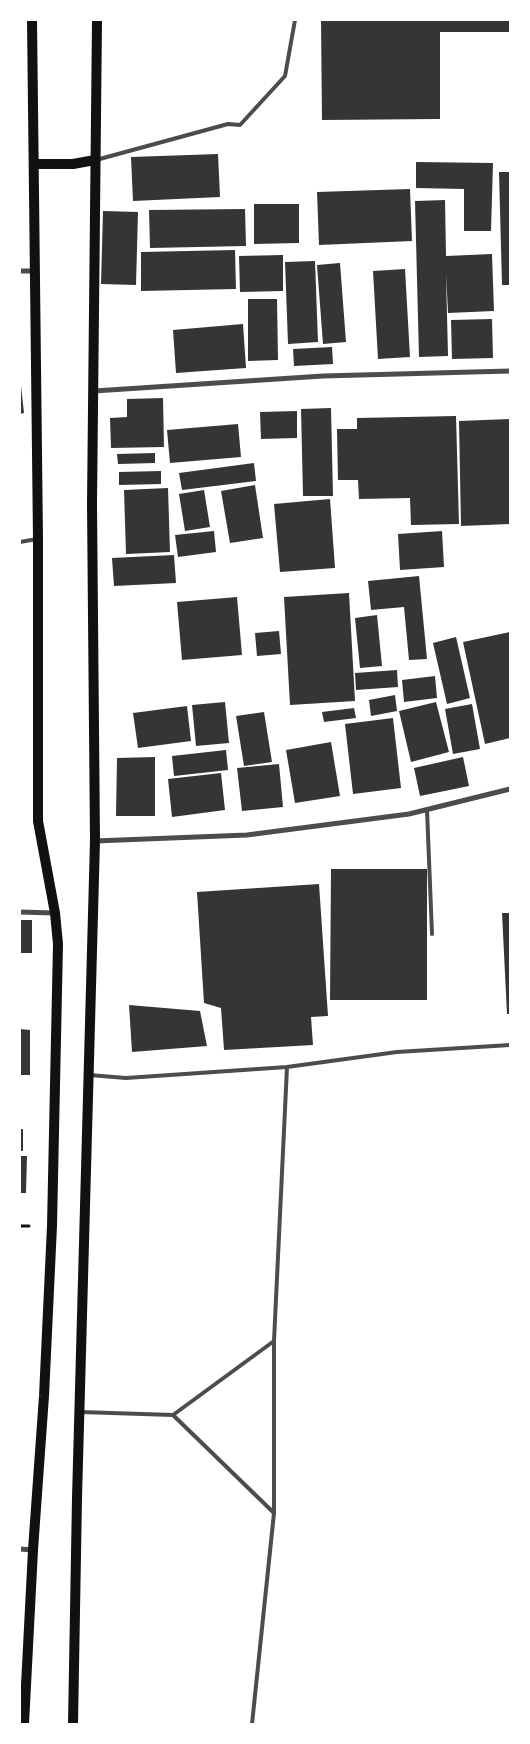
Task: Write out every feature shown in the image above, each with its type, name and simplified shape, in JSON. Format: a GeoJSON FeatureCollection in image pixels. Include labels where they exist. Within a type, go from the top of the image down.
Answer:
{"type":"FeatureCollection","features":[{"type":"Feature","properties":{"kind":"main road"},"geometry":{"type":"LineString","coordinates":[[24,1724],[24,1664],[44,1396],[52,1226],[58,944],[55,912],[38,821],[36,271],[32,20]]}},
{"type":"Feature","properties":{"kind":"main road"},"geometry":{"type":"LineString","coordinates":[[73,1724],[79,1412],[95,841],[92,504],[94,160],[97,20]]}},
{"type":"Feature","properties":{"kind":"main road"},"geometry":{"type":"LineString","coordinates":[[34,164],[73,164],[94,160]]}},
{"type":"Feature","properties":{"kind":"street"},"geometry":{"type":"LineString","coordinates":[[20,271],[36,271]]}},
{"type":"Feature","properties":{"kind":"street"},"geometry":{"type":"LineString","coordinates":[[94,392],[323,376],[510,371]]}},
{"type":"Feature","properties":{"kind":"street"},"geometry":{"type":"LineString","coordinates":[[95,841],[247,835],[427,810],[510,789]]}},
{"type":"Feature","properties":{"kind":"street"},"geometry":{"type":"LineString","coordinates":[[20,912],[55,912]]}},
{"type":"Feature","properties":{"kind":"street"},"geometry":{"type":"LineString","coordinates":[[20,1549],[33,1550]]}},
{"type":"Feature","properties":{"kind":"lane"},"geometry":{"type":"LineString","coordinates":[[94,160],[228,124],[240,125],[285,76],[295,20]]}},
{"type":"Feature","properties":{"kind":"lane"},"geometry":{"type":"LineString","coordinates":[[20,542],[38,539]]}},
{"type":"Feature","properties":{"kind":"lane"},"geometry":{"type":"LineString","coordinates":[[427,810],[432,934]]}},
{"type":"Feature","properties":{"kind":"lane"},"geometry":{"type":"LineString","coordinates":[[89,1075],[126,1078],[287,1068],[397,1052],[510,1045]]}},
{"type":"Feature","properties":{"kind":"lane"},"geometry":{"type":"LineString","coordinates":[[252,1724],[274,1513],[274,1341],[287,1068]]}},
{"type":"Feature","properties":{"kind":"lane"},"geometry":{"type":"LineString","coordinates":[[79,1412],[173,1415],[274,1341]]}},
{"type":"Feature","properties":{"kind":"lane"},"geometry":{"type":"LineString","coordinates":[[173,1415],[274,1513]]}},
{"type":"Feature","properties":{"kind":"building"},"geometry":{"type":"Polygon","coordinates":[[[321,20],[510,20],[510,32],[440,32],[440,119],[322,120],[321,20]]]}},
{"type":"Feature","properties":{"kind":"building"},"geometry":{"type":"Polygon","coordinates":[[[218,154],[220,197],[133,201],[131,157],[218,154]]]}},
{"type":"Feature","properties":{"kind":"building"},"geometry":{"type":"Polygon","coordinates":[[[416,162],[493,163],[491,231],[464,231],[464,189],[416,188],[416,162]]]}},
{"type":"Feature","properties":{"kind":"building"},"geometry":{"type":"Polygon","coordinates":[[[499,172],[510,172],[510,285],[502,285],[499,172]]]}},
{"type":"Feature","properties":{"kind":"building"},"geometry":{"type":"Polygon","coordinates":[[[410,189],[412,241],[319,245],[317,192],[410,189]]]}},
{"type":"Feature","properties":{"kind":"building"},"geometry":{"type":"Polygon","coordinates":[[[445,200],[446,256],[492,254],[494,311],[448,313],[446,273],[448,356],[419,357],[415,201],[445,200]]]}},
{"type":"Feature","properties":{"kind":"building"},"geometry":{"type":"Polygon","coordinates":[[[254,204],[299,204],[299,243],[254,244],[254,204]]]}},
{"type":"Feature","properties":{"kind":"building"},"geometry":{"type":"Polygon","coordinates":[[[245,209],[246,246],[150,248],[149,210],[245,209]]]}},
{"type":"Feature","properties":{"kind":"building"},"geometry":{"type":"Polygon","coordinates":[[[103,211],[138,212],[136,285],[101,284],[103,211]]]}},
{"type":"Feature","properties":{"kind":"building"},"geometry":{"type":"Polygon","coordinates":[[[235,250],[236,289],[141,291],[141,252],[235,250]]]}},
{"type":"Feature","properties":{"kind":"building"},"geometry":{"type":"Polygon","coordinates":[[[283,255],[283,291],[240,292],[239,256],[283,255]]]}},
{"type":"Feature","properties":{"kind":"building"},"geometry":{"type":"Polygon","coordinates":[[[315,261],[318,342],[288,344],[285,262],[315,261]]]}},
{"type":"Feature","properties":{"kind":"building"},"geometry":{"type":"Polygon","coordinates":[[[340,263],[346,342],[323,344],[317,265],[340,263]]]}},
{"type":"Feature","properties":{"kind":"building"},"geometry":{"type":"Polygon","coordinates":[[[405,269],[410,357],[378,359],[373,271],[405,269]]]}},
{"type":"Feature","properties":{"kind":"building"},"geometry":{"type":"Polygon","coordinates":[[[248,299],[277,299],[278,360],[248,361],[248,299]]]}},
{"type":"Feature","properties":{"kind":"building"},"geometry":{"type":"Polygon","coordinates":[[[492,319],[493,358],[452,359],[451,320],[492,319]]]}},
{"type":"Feature","properties":{"kind":"building"},"geometry":{"type":"Polygon","coordinates":[[[243,324],[246,368],[176,373],[173,330],[243,324]]]}},
{"type":"Feature","properties":{"kind":"building"},"geometry":{"type":"Polygon","coordinates":[[[332,347],[333,364],[294,366],[293,349],[332,347]]]}},
{"type":"Feature","properties":{"kind":"building"},"geometry":{"type":"Polygon","coordinates":[[[20,377],[24,413],[20,414],[20,377]]]}},
{"type":"Feature","properties":{"kind":"building"},"geometry":{"type":"Polygon","coordinates":[[[163,398],[164,447],[111,448],[110,418],[127,417],[127,399],[163,398]]]}},
{"type":"Feature","properties":{"kind":"building"},"geometry":{"type":"Polygon","coordinates":[[[331,408],[333,496],[303,496],[301,409],[331,408]]]}},
{"type":"Feature","properties":{"kind":"building"},"geometry":{"type":"Polygon","coordinates":[[[297,411],[297,438],[261,439],[260,412],[297,411]]]}},
{"type":"Feature","properties":{"kind":"building"},"geometry":{"type":"Polygon","coordinates":[[[456,416],[459,524],[411,525],[410,498],[359,499],[358,480],[338,480],[337,429],[357,429],[357,418],[456,416]]]}},
{"type":"Feature","properties":{"kind":"building"},"geometry":{"type":"Polygon","coordinates":[[[510,419],[510,524],[461,526],[459,421],[510,419]]]}},
{"type":"Feature","properties":{"kind":"building"},"geometry":{"type":"Polygon","coordinates":[[[238,424],[241,457],[170,463],[167,430],[238,424]]]}},
{"type":"Feature","properties":{"kind":"building"},"geometry":{"type":"Polygon","coordinates":[[[155,453],[155,463],[118,464],[117,454],[155,453]]]}},
{"type":"Feature","properties":{"kind":"building"},"geometry":{"type":"Polygon","coordinates":[[[254,463],[256,481],[182,490],[179,473],[254,463]]]}},
{"type":"Feature","properties":{"kind":"building"},"geometry":{"type":"Polygon","coordinates":[[[161,471],[161,484],[119,485],[119,472],[161,471]]]}},
{"type":"Feature","properties":{"kind":"building"},"geometry":{"type":"Polygon","coordinates":[[[255,485],[263,538],[230,543],[221,491],[255,485]]]}},
{"type":"Feature","properties":{"kind":"building"},"geometry":{"type":"Polygon","coordinates":[[[168,488],[170,552],[126,554],[124,490],[168,488]]]}},
{"type":"Feature","properties":{"kind":"building"},"geometry":{"type":"Polygon","coordinates":[[[204,490],[210,527],[185,531],[179,494],[204,490]]]}},
{"type":"Feature","properties":{"kind":"building"},"geometry":{"type":"Polygon","coordinates":[[[330,499],[335,568],[280,572],[274,504],[330,499]]]}},
{"type":"Feature","properties":{"kind":"building"},"geometry":{"type":"Polygon","coordinates":[[[214,531],[216,552],[178,557],[175,535],[214,531]]]}},
{"type":"Feature","properties":{"kind":"building"},"geometry":{"type":"Polygon","coordinates":[[[442,531],[444,567],[400,570],[398,534],[442,531]]]}},
{"type":"Feature","properties":{"kind":"building"},"geometry":{"type":"Polygon","coordinates":[[[174,555],[176,583],[114,586],[112,558],[174,555]]]}},
{"type":"Feature","properties":{"kind":"building"},"geometry":{"type":"Polygon","coordinates":[[[419,576],[427,659],[409,660],[404,607],[371,610],[368,581],[419,576]]]}},
{"type":"Feature","properties":{"kind":"building"},"geometry":{"type":"Polygon","coordinates":[[[349,593],[355,701],[290,705],[284,597],[349,593]]]}},
{"type":"Feature","properties":{"kind":"building"},"geometry":{"type":"Polygon","coordinates":[[[237,597],[242,655],[182,660],[177,602],[237,597]]]}},
{"type":"Feature","properties":{"kind":"building"},"geometry":{"type":"Polygon","coordinates":[[[377,615],[382,666],[360,668],[355,618],[377,615]]]}},
{"type":"Feature","properties":{"kind":"building"},"geometry":{"type":"Polygon","coordinates":[[[279,631],[281,654],[257,656],[255,633],[279,631]]]}},
{"type":"Feature","properties":{"kind":"building"},"geometry":{"type":"Polygon","coordinates":[[[510,632],[510,738],[485,744],[463,642],[510,632]]]}},
{"type":"Feature","properties":{"kind":"building"},"geometry":{"type":"Polygon","coordinates":[[[456,637],[470,698],[447,704],[433,643],[456,637]]]}},
{"type":"Feature","properties":{"kind":"building"},"geometry":{"type":"Polygon","coordinates":[[[397,670],[398,687],[356,690],[355,673],[397,670]]]}},
{"type":"Feature","properties":{"kind":"building"},"geometry":{"type":"Polygon","coordinates":[[[435,676],[437,698],[404,702],[402,680],[435,676]]]}},
{"type":"Feature","properties":{"kind":"building"},"geometry":{"type":"Polygon","coordinates":[[[395,695],[397,711],[371,716],[369,700],[395,695]]]}},
{"type":"Feature","properties":{"kind":"building"},"geometry":{"type":"Polygon","coordinates":[[[225,702],[229,743],[196,746],[192,705],[225,702]]]}},
{"type":"Feature","properties":{"kind":"building"},"geometry":{"type":"Polygon","coordinates":[[[436,702],[449,752],[411,762],[399,711],[436,702]]]}},
{"type":"Feature","properties":{"kind":"building"},"geometry":{"type":"Polygon","coordinates":[[[472,704],[480,749],[453,754],[445,709],[472,704]]]}},
{"type":"Feature","properties":{"kind":"building"},"geometry":{"type":"Polygon","coordinates":[[[187,706],[191,741],[138,748],[133,713],[187,706]]]}},
{"type":"Feature","properties":{"kind":"building"},"geometry":{"type":"Polygon","coordinates":[[[354,708],[356,718],[324,722],[322,712],[354,708]]]}},
{"type":"Feature","properties":{"kind":"building"},"geometry":{"type":"Polygon","coordinates":[[[264,712],[272,762],[244,766],[236,716],[264,712]]]}},
{"type":"Feature","properties":{"kind":"building"},"geometry":{"type":"Polygon","coordinates":[[[393,718],[401,788],[353,794],[345,724],[393,718]]]}},
{"type":"Feature","properties":{"kind":"building"},"geometry":{"type":"Polygon","coordinates":[[[331,742],[340,796],[295,803],[286,750],[331,742]]]}},
{"type":"Feature","properties":{"kind":"building"},"geometry":{"type":"Polygon","coordinates":[[[226,750],[228,770],[174,776],[172,756],[226,750]]]}},
{"type":"Feature","properties":{"kind":"building"},"geometry":{"type":"Polygon","coordinates":[[[155,757],[155,816],[116,816],[117,758],[155,757]]]}},
{"type":"Feature","properties":{"kind":"building"},"geometry":{"type":"Polygon","coordinates":[[[463,757],[469,786],[420,796],[414,768],[463,757]]]}},
{"type":"Feature","properties":{"kind":"building"},"geometry":{"type":"Polygon","coordinates":[[[279,764],[283,807],[242,811],[237,768],[279,764]]]}},
{"type":"Feature","properties":{"kind":"building"},"geometry":{"type":"Polygon","coordinates":[[[221,773],[225,810],[172,817],[168,779],[221,773]]]}},
{"type":"Feature","properties":{"kind":"building"},"geometry":{"type":"Polygon","coordinates":[[[331,869],[427,869],[427,1000],[330,1000],[331,869]]]}},
{"type":"Feature","properties":{"kind":"building"},"geometry":{"type":"Polygon","coordinates":[[[319,884],[328,1016],[311,1017],[313,1045],[224,1050],[221,1008],[204,1003],[197,892],[319,884]]]}},
{"type":"Feature","properties":{"kind":"building"},"geometry":{"type":"Polygon","coordinates":[[[502,913],[510,913],[510,1014],[507,1014],[502,913]]]}},
{"type":"Feature","properties":{"kind":"building"},"geometry":{"type":"Polygon","coordinates":[[[20,920],[32,920],[32,953],[20,953],[20,920]]]}},
{"type":"Feature","properties":{"kind":"building"},"geometry":{"type":"Polygon","coordinates":[[[129,1005],[200,1011],[207,1046],[132,1052],[129,1005]]]}},
{"type":"Feature","properties":{"kind":"building"},"geometry":{"type":"Polygon","coordinates":[[[20,1029],[30,1030],[30,1075],[20,1075],[20,1029]]]}},
{"type":"Feature","properties":{"kind":"building"},"geometry":{"type":"Polygon","coordinates":[[[20,1129],[23,1129],[23,1151],[20,1151],[20,1129]]]}},
{"type":"Feature","properties":{"kind":"building"},"geometry":{"type":"Polygon","coordinates":[[[20,1156],[27,1156],[26,1193],[20,1193],[20,1156]]]}}]}
